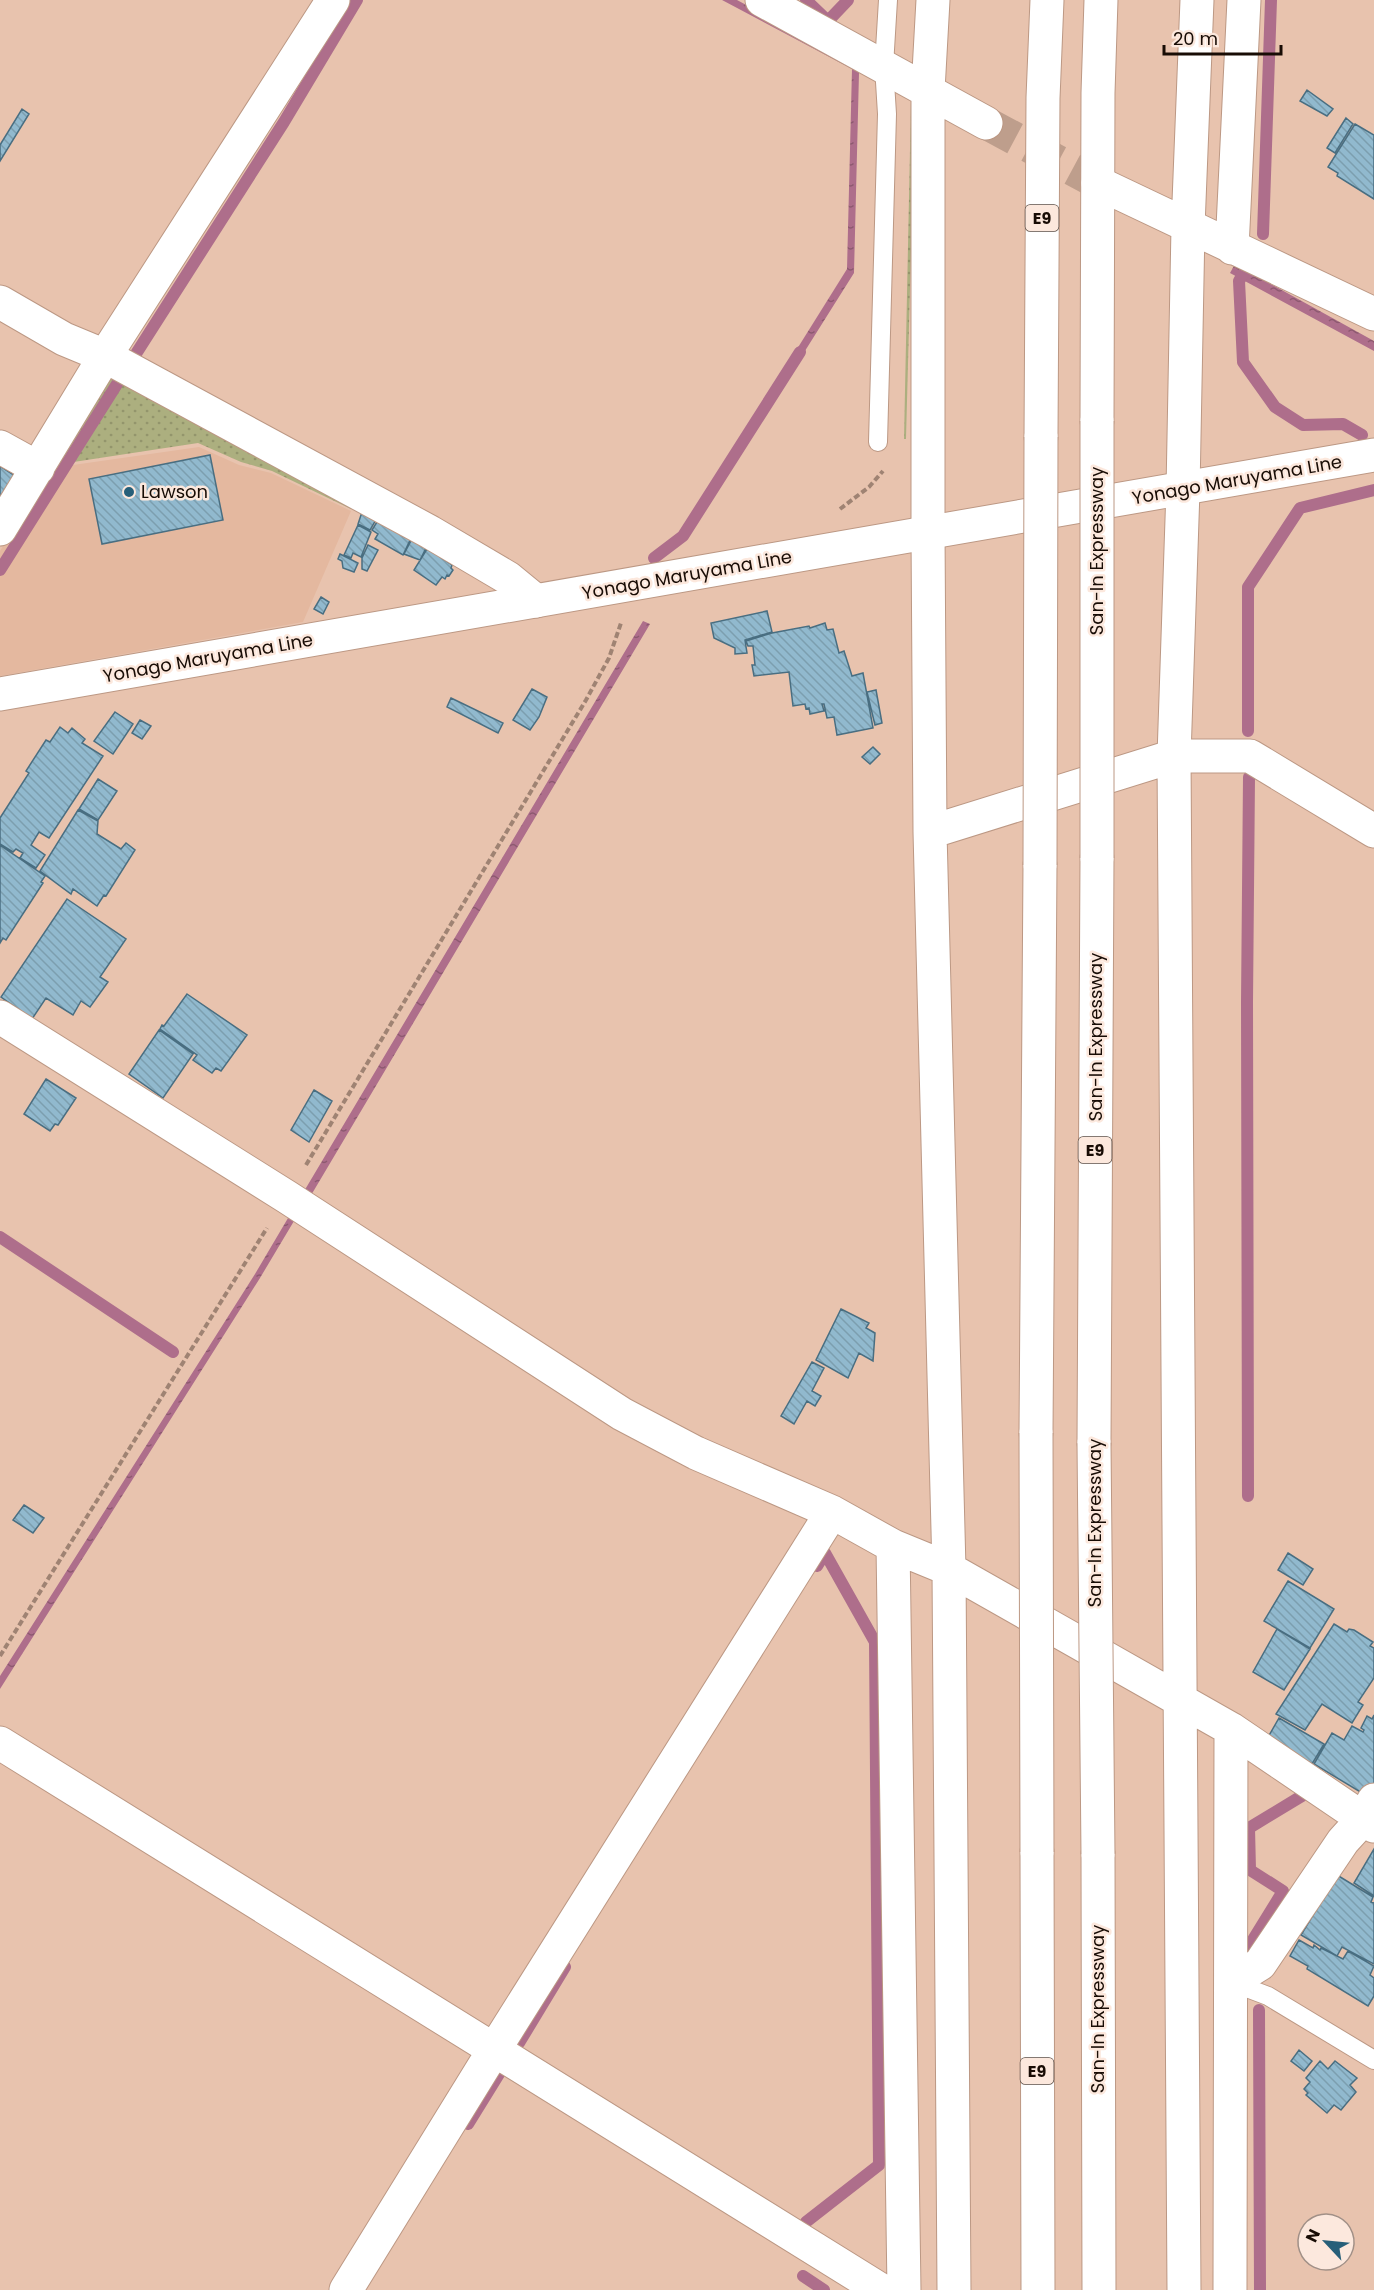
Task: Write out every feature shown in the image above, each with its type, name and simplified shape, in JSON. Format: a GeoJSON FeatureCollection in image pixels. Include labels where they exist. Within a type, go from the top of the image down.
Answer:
{"type":"FeatureCollection","features":[{"type":"Feature","properties":{"kind":"main road"},"geometry":{"type":"LineString","coordinates":[[0,529],[105,356],[333,0]]}},
{"type":"Feature","properties":{"kind":"main road"},"geometry":{"type":"LineString","coordinates":[[762,0],[986,123]]}},
{"type":"Feature","properties":{"kind":"main road"},"geometry":{"type":"LineString","coordinates":[[933,0],[928,90],[930,832],[949,1569],[954,2290]]}},
{"type":"Feature","properties":{"kind":"main road","name":"E9"},"geometry":{"type":"LineString","coordinates":[[1038,2290],[1036,1433],[1043,98],[1047,0]]}},
{"type":"Feature","properties":{"kind":"main road","name":"San-In Expressway"},"geometry":{"type":"LineString","coordinates":[[1099,2290],[1094,1443],[1098,93],[1101,0]]}},
{"type":"Feature","properties":{"kind":"main road"},"geometry":{"type":"LineString","coordinates":[[1184,2290],[1174,756],[1183,490],[1188,227],[1197,0]]}},
{"type":"Feature","properties":{"kind":"main road"},"geometry":{"type":"LineString","coordinates":[[1232,248],[1244,0]]}},
{"type":"Feature","properties":{"kind":"main road"},"geometry":{"type":"LineString","coordinates":[[1098,183],[1374,314]]}},
{"type":"Feature","properties":{"kind":"main road"},"geometry":{"type":"LineString","coordinates":[[0,302],[64,339],[105,356],[430,532],[508,578],[536,601]]}},
{"type":"Feature","properties":{"kind":"main road"},"geometry":{"type":"LineString","coordinates":[[0,447],[38,468]]}},
{"type":"Feature","properties":{"kind":"main road","name":"Yonago Maruyama Line"},"geometry":{"type":"LineString","coordinates":[[0,694],[1374,455]]}},
{"type":"Feature","properties":{"kind":"main road"},"geometry":{"type":"LineString","coordinates":[[930,832],[1174,756],[1250,756],[1374,831]]}},
{"type":"Feature","properties":{"kind":"main road"},"geometry":{"type":"LineString","coordinates":[[0,1017],[287,1197],[622,1414],[696,1453],[832,1512],[893,1546],[949,1569],[1180,1699],[1370,1815],[1343,1841],[1260,1964],[1231,1982]]}},
{"type":"Feature","properties":{"kind":"main road"},"geometry":{"type":"LineString","coordinates":[[346,2290],[832,1512]]}},
{"type":"Feature","properties":{"kind":"main road"},"geometry":{"type":"LineString","coordinates":[[893,1546],[904,2290]]}},
{"type":"Feature","properties":{"kind":"main road"},"geometry":{"type":"LineString","coordinates":[[1230,2290],[1231,1729]]}},
{"type":"Feature","properties":{"kind":"main road"},"geometry":{"type":"LineString","coordinates":[[0,1743],[881,2290]]}},
{"type":"Feature","properties":{"kind":"lane"},"geometry":{"type":"LineString","coordinates":[[878,442],[887,114],[884,66],[888,0]]}},
{"type":"Feature","properties":{"kind":"lane"},"geometry":{"type":"LineString","coordinates":[[1231,1982],[1268,1996],[1374,2060]]}},
{"type":"Feature","properties":{"kind":"path"},"geometry":{"type":"LineString","coordinates":[[0,1656],[287,1197],[609,658],[622,619],[620,586]]}},
{"type":"Feature","properties":{"kind":"shaded area"},"geometry":{"type":"Polygon","coordinates":[[[199,447],[239,465],[271,473],[351,511],[303,622],[0,676],[0,551],[52,468],[199,447]]]}},
{"type":"Feature","properties":{"kind":"green space"},"geometry":{"type":"Polygon","coordinates":[[[911,101],[915,101],[906,439],[904,439],[911,101]]]}},
{"type":"Feature","properties":{"kind":"green space"},"geometry":{"type":"Polygon","coordinates":[[[114,369],[355,499],[351,509],[272,471],[241,462],[198,443],[54,465],[114,369]]]}},
{"type":"Feature","properties":{"kind":"water"},"geometry":{"type":"Polygon","coordinates":[[[722,0],[737,0],[864,68],[862,73],[859,73],[854,273],[798,362],[793,366],[792,357],[847,269],[852,69],[722,0]]]}},
{"type":"Feature","properties":{"kind":"water"},"geometry":{"type":"Polygon","coordinates":[[[1235,264],[1374,341],[1374,351],[1230,273],[1235,264]]]}},
{"type":"Feature","properties":{"kind":"water"},"geometry":{"type":"Polygon","coordinates":[[[643,621],[650,624],[310,1197],[303,1193],[643,621]]]}},
{"type":"Feature","properties":{"kind":"water"},"geometry":{"type":"Polygon","coordinates":[[[291,1213],[297,1216],[260,1278],[0,1689],[0,1676],[255,1274],[291,1213]]]}},
{"type":"Feature","properties":{"kind":"building"},"geometry":{"type":"Polygon","coordinates":[[[1307,90],[1333,109],[1327,116],[1300,101],[1307,90]]]}},
{"type":"Feature","properties":{"kind":"building"},"geometry":{"type":"Polygon","coordinates":[[[22,109],[29,114],[0,161],[0,145],[22,109]]]}},
{"type":"Feature","properties":{"kind":"building"},"geometry":{"type":"Polygon","coordinates":[[[1346,118],[1353,124],[1335,153],[1327,148],[1346,118]]]}},
{"type":"Feature","properties":{"kind":"building"},"geometry":{"type":"Polygon","coordinates":[[[1355,124],[1374,135],[1374,199],[1337,176],[1338,173],[1328,167],[1355,124]]]}},
{"type":"Feature","properties":{"kind":"building"},"geometry":{"type":"Polygon","coordinates":[[[210,455],[223,520],[102,544],[89,479],[210,455]]]}},
{"type":"Feature","properties":{"kind":"building"},"geometry":{"type":"Polygon","coordinates":[[[0,466],[15,476],[0,499],[0,466]]]}},
{"type":"Feature","properties":{"kind":"building"},"geometry":{"type":"Polygon","coordinates":[[[363,509],[378,516],[370,530],[358,524],[363,509]]]}},
{"type":"Feature","properties":{"kind":"building"},"geometry":{"type":"Polygon","coordinates":[[[380,517],[412,536],[403,555],[375,539],[378,534],[372,530],[380,517]]]}},
{"type":"Feature","properties":{"kind":"building"},"geometry":{"type":"Polygon","coordinates":[[[358,525],[371,532],[361,557],[353,553],[351,558],[344,555],[358,525]]]}},
{"type":"Feature","properties":{"kind":"building"},"geometry":{"type":"Polygon","coordinates":[[[413,537],[426,548],[420,560],[404,554],[413,537]]]}},
{"type":"Feature","properties":{"kind":"building"},"geometry":{"type":"Polygon","coordinates":[[[368,545],[378,550],[367,571],[362,569],[362,558],[368,545]]]}},
{"type":"Feature","properties":{"kind":"building"},"geometry":{"type":"Polygon","coordinates":[[[432,548],[436,554],[452,565],[453,570],[445,579],[442,577],[436,585],[414,570],[427,549],[430,551],[432,548]]]}},
{"type":"Feature","properties":{"kind":"building"},"geometry":{"type":"Polygon","coordinates":[[[340,554],[358,563],[354,572],[343,568],[342,561],[338,559],[340,554]]]}},
{"type":"Feature","properties":{"kind":"building"},"geometry":{"type":"Polygon","coordinates":[[[321,597],[329,602],[323,614],[314,609],[321,597]]]}},
{"type":"Feature","properties":{"kind":"building"},"geometry":{"type":"Polygon","coordinates":[[[767,611],[772,632],[745,640],[747,653],[735,654],[735,648],[714,638],[711,623],[767,611]]]}},
{"type":"Feature","properties":{"kind":"building"},"geometry":{"type":"Polygon","coordinates":[[[825,623],[827,630],[833,629],[839,653],[844,651],[852,676],[863,673],[873,728],[837,735],[834,717],[827,718],[824,704],[822,704],[824,711],[810,714],[805,704],[793,706],[789,672],[754,676],[753,646],[748,646],[746,641],[772,633],[809,626],[810,628],[825,623]]]}},
{"type":"Feature","properties":{"kind":"building"},"geometry":{"type":"Polygon","coordinates":[[[532,689],[547,697],[539,717],[530,730],[513,720],[532,689]]]}},
{"type":"Feature","properties":{"kind":"building"},"geometry":{"type":"Polygon","coordinates":[[[876,690],[882,723],[875,725],[867,692],[876,690]]]}},
{"type":"Feature","properties":{"kind":"building"},"geometry":{"type":"Polygon","coordinates":[[[451,698],[503,723],[498,733],[447,707],[451,698]]]}},
{"type":"Feature","properties":{"kind":"building"},"geometry":{"type":"Polygon","coordinates":[[[115,712],[133,724],[113,754],[94,741],[115,712]]]}},
{"type":"Feature","properties":{"kind":"building"},"geometry":{"type":"Polygon","coordinates":[[[140,720],[151,726],[142,739],[132,733],[140,720]]]}},
{"type":"Feature","properties":{"kind":"building"},"geometry":{"type":"Polygon","coordinates":[[[60,727],[68,733],[72,728],[85,739],[82,743],[103,756],[49,838],[39,832],[31,845],[45,855],[36,868],[20,858],[23,853],[16,849],[13,852],[0,844],[0,818],[29,773],[26,771],[46,740],[50,742],[60,727]]]}},
{"type":"Feature","properties":{"kind":"building"},"geometry":{"type":"Polygon","coordinates":[[[873,747],[880,754],[870,764],[862,757],[873,747]]]}},
{"type":"Feature","properties":{"kind":"building"},"geometry":{"type":"Polygon","coordinates":[[[98,779],[117,791],[98,820],[79,809],[98,779]]]}},
{"type":"Feature","properties":{"kind":"building"},"geometry":{"type":"Polygon","coordinates":[[[78,810],[98,821],[97,834],[121,849],[126,843],[135,850],[106,896],[104,895],[97,906],[73,889],[71,894],[40,871],[78,810]]]}},
{"type":"Feature","properties":{"kind":"building"},"geometry":{"type":"Polygon","coordinates":[[[0,845],[45,876],[41,882],[43,883],[6,940],[3,938],[0,943],[0,845]]]}},
{"type":"Feature","properties":{"kind":"building"},"geometry":{"type":"Polygon","coordinates":[[[67,899],[126,939],[100,977],[108,982],[90,1007],[81,1001],[73,1015],[46,998],[32,1019],[1,997],[67,899]]]}},
{"type":"Feature","properties":{"kind":"building"},"geometry":{"type":"Polygon","coordinates":[[[187,994],[247,1035],[221,1071],[216,1068],[212,1073],[193,1060],[197,1055],[160,1029],[187,994]]]}},
{"type":"Feature","properties":{"kind":"building"},"geometry":{"type":"Polygon","coordinates":[[[159,1030],[193,1054],[163,1098],[129,1074],[159,1030]]]}},
{"type":"Feature","properties":{"kind":"building"},"geometry":{"type":"Polygon","coordinates":[[[46,1079],[76,1098],[58,1125],[55,1124],[50,1131],[24,1114],[46,1079]]]}},
{"type":"Feature","properties":{"kind":"building"},"geometry":{"type":"Polygon","coordinates":[[[314,1090],[332,1101],[309,1142],[291,1130],[314,1090]]]}},
{"type":"Feature","properties":{"kind":"building"},"geometry":{"type":"Polygon","coordinates":[[[841,1309],[869,1323],[866,1328],[875,1333],[873,1361],[859,1353],[848,1378],[816,1360],[841,1309]]]}},
{"type":"Feature","properties":{"kind":"building"},"geometry":{"type":"Polygon","coordinates":[[[812,1362],[824,1368],[812,1391],[821,1396],[815,1406],[807,1401],[794,1424],[781,1416],[812,1362]]]}},
{"type":"Feature","properties":{"kind":"building"},"geometry":{"type":"Polygon","coordinates":[[[24,1505],[44,1518],[33,1533],[13,1520],[24,1505]]]}},
{"type":"Feature","properties":{"kind":"building"},"geometry":{"type":"Polygon","coordinates":[[[1288,1553],[1313,1569],[1303,1585],[1278,1570],[1288,1553]]]}},
{"type":"Feature","properties":{"kind":"building"},"geometry":{"type":"Polygon","coordinates":[[[1288,1581],[1334,1609],[1310,1648],[1264,1621],[1288,1581]]]}},
{"type":"Feature","properties":{"kind":"building"},"geometry":{"type":"Polygon","coordinates":[[[1334,1624],[1347,1632],[1349,1629],[1354,1630],[1373,1642],[1370,1646],[1374,1648],[1374,1678],[1358,1702],[1363,1705],[1352,1723],[1322,1704],[1305,1730],[1276,1714],[1334,1624]]]}},
{"type":"Feature","properties":{"kind":"building"},"geometry":{"type":"Polygon","coordinates":[[[1277,1629],[1310,1649],[1284,1690],[1253,1672],[1277,1629]]]}},
{"type":"Feature","properties":{"kind":"building"},"geometry":{"type":"Polygon","coordinates":[[[1374,1715],[1374,1784],[1367,1796],[1314,1764],[1332,1733],[1344,1740],[1352,1726],[1363,1732],[1361,1728],[1367,1716],[1372,1719],[1374,1715]]]}},
{"type":"Feature","properties":{"kind":"building"},"geometry":{"type":"Polygon","coordinates":[[[1279,1718],[1324,1744],[1312,1764],[1267,1739],[1279,1718]]]}},
{"type":"Feature","properties":{"kind":"building"},"geometry":{"type":"Polygon","coordinates":[[[1374,1849],[1374,1896],[1354,1883],[1374,1849]]]}},
{"type":"Feature","properties":{"kind":"building"},"geometry":{"type":"Polygon","coordinates":[[[1337,1875],[1373,1897],[1371,1902],[1374,1903],[1374,1964],[1342,1947],[1337,1956],[1301,1935],[1337,1875]]]}},
{"type":"Feature","properties":{"kind":"building"},"geometry":{"type":"Polygon","coordinates":[[[1299,1940],[1343,1959],[1348,1951],[1374,1966],[1370,1975],[1374,1978],[1374,1996],[1368,2006],[1290,1956],[1299,1940]]]}},
{"type":"Feature","properties":{"kind":"building"},"geometry":{"type":"Polygon","coordinates":[[[1299,2050],[1312,2061],[1304,2071],[1291,2061],[1299,2050]]]}},
{"type":"Feature","properties":{"kind":"building"},"geometry":{"type":"Polygon","coordinates":[[[1320,2061],[1328,2069],[1335,2061],[1357,2078],[1350,2085],[1356,2092],[1341,2110],[1334,2105],[1327,2113],[1306,2095],[1308,2093],[1304,2089],[1310,2082],[1306,2078],[1320,2061]]]}},
{"type":"Feature","properties":{"kind":"waterway"},"geometry":{"type":"LineString","coordinates":[[132,360],[284,122],[357,0]]}},
{"type":"Feature","properties":{"kind":"waterway"},"geometry":{"type":"LineString","coordinates":[[806,0],[828,21],[848,0]]}},
{"type":"Feature","properties":{"kind":"waterway"},"geometry":{"type":"LineString","coordinates":[[1263,234],[1271,0]]}},
{"type":"Feature","properties":{"kind":"waterway"},"geometry":{"type":"LineString","coordinates":[[1243,274],[1239,281],[1243,362],[1275,407],[1303,425],[1343,424],[1362,435]]}},
{"type":"Feature","properties":{"kind":"waterway"},"geometry":{"type":"LineString","coordinates":[[654,558],[683,536],[800,352]]}},
{"type":"Feature","properties":{"kind":"waterway"},"geometry":{"type":"LineString","coordinates":[[0,570],[117,384]]}},
{"type":"Feature","properties":{"kind":"waterway"},"geometry":{"type":"LineString","coordinates":[[1248,731],[1248,587],[1300,508],[1374,490]]}},
{"type":"Feature","properties":{"kind":"waterway"},"geometry":{"type":"LineString","coordinates":[[1248,1496],[1249,777]]}},
{"type":"Feature","properties":{"kind":"waterway"},"geometry":{"type":"LineString","coordinates":[[0,1237],[173,1352]]}},
{"type":"Feature","properties":{"kind":"waterway"},"geometry":{"type":"LineString","coordinates":[[806,2222],[879,2165],[875,1642],[825,1553],[817,1566]]}},
{"type":"Feature","properties":{"kind":"waterway"},"geometry":{"type":"LineString","coordinates":[[1243,1956],[1283,1891],[1250,1870],[1249,1828],[1310,1791]]}},
{"type":"Feature","properties":{"kind":"waterway"},"geometry":{"type":"LineString","coordinates":[[519,2043],[565,1967]]}},
{"type":"Feature","properties":{"kind":"waterway"},"geometry":{"type":"LineString","coordinates":[[1259,2010],[1260,2290]]}},
{"type":"Feature","properties":{"kind":"waterway"},"geometry":{"type":"LineString","coordinates":[[468,2124],[502,2069]]}},
{"type":"Feature","properties":{"kind":"waterway"},"geometry":{"type":"LineString","coordinates":[[803,2276],[824,2290]]}},
{"type":"Feature","properties":{"kind":"tunnel"},"geometry":{"type":"LineString","coordinates":[[986,123],[1098,183]]}},
{"type":"Feature","properties":{"kind":"place","name":"Lawson"},"geometry":{"type":"Point","coordinates":[129,492]}}]}
